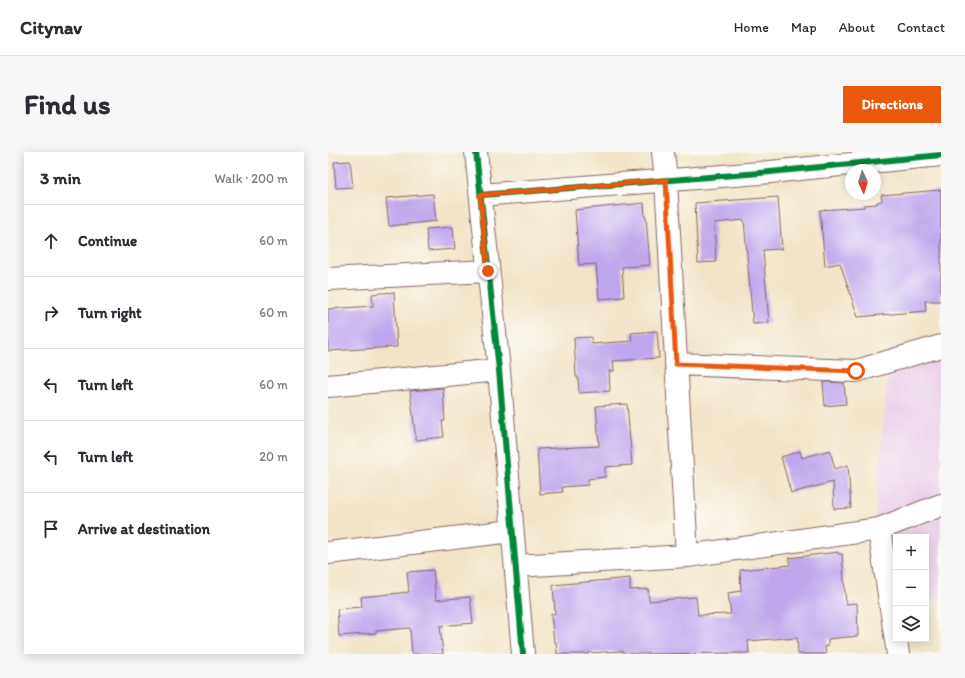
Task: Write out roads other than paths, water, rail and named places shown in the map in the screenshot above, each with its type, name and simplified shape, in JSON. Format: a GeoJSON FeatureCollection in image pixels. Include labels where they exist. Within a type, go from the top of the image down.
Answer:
{"type":"FeatureCollection","features":[{"type":"Feature","properties":{"kind":"street"},"geometry":{"type":"LineString","coordinates":[[476,152],[499,370],[523,654]]}},
{"type":"Feature","properties":{"kind":"street"},"geometry":{"type":"LineString","coordinates":[[663,152],[666,180],[687,556]]}},
{"type":"Feature","properties":{"kind":"street"},"geometry":{"type":"LineString","coordinates":[[480,195],[760,173],[941,154]]}},
{"type":"Feature","properties":{"kind":"street"},"geometry":{"type":"LineString","coordinates":[[328,279],[488,271]]}},
{"type":"Feature","properties":{"kind":"street"},"geometry":{"type":"LineString","coordinates":[[676,364],[856,371],[941,346]]}},
{"type":"Feature","properties":{"kind":"street"},"geometry":{"type":"LineString","coordinates":[[328,386],[499,370]]}},
{"type":"Feature","properties":{"kind":"street"},"geometry":{"type":"LineString","coordinates":[[516,566],[687,556],[879,529],[941,505]]}},
{"type":"Feature","properties":{"kind":"street"},"geometry":{"type":"LineString","coordinates":[[879,529],[898,654]]}},
{"type":"Feature","properties":{"kind":"street"},"geometry":{"type":"LineString","coordinates":[[328,553],[512,531]]}}]}
